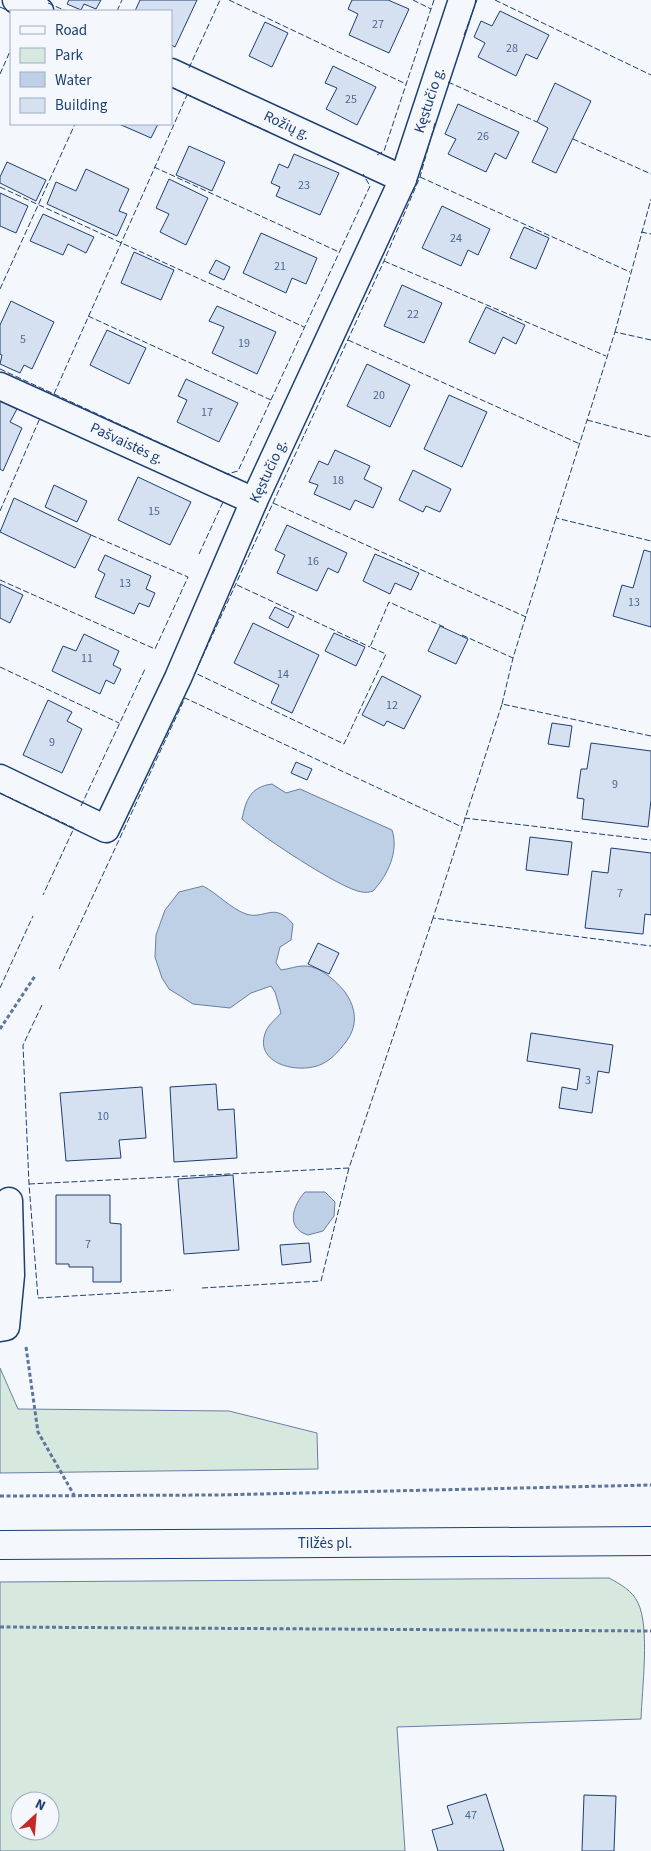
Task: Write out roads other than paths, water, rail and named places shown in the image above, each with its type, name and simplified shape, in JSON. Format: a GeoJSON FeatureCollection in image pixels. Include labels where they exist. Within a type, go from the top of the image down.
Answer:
{"type":"FeatureCollection","features":[{"type":"Feature","properties":{"kind":"highway","name":"Tilžės pl."},"geometry":{"type":"LineString","coordinates":[[0,1545],[651,1541]]}},
{"type":"Feature","properties":{"kind":"street"},"geometry":{"type":"LineString","coordinates":[[16,0],[38,10]]}},
{"type":"Feature","properties":{"kind":"street","name":"Kęstučio g."},"geometry":{"type":"LineString","coordinates":[[0,778],[106,828],[178,678],[254,501],[403,179],[462,0]]}},
{"type":"Feature","properties":{"kind":"street","name":"Rožių g."},"geometry":{"type":"LineString","coordinates":[[172,72],[403,179]]}},
{"type":"Feature","properties":{"kind":"street","name":"Pašvaistės g."},"geometry":{"type":"LineString","coordinates":[[0,386],[254,501]]}},
{"type":"Feature","properties":{"kind":"street"},"geometry":{"type":"LineString","coordinates":[[0,1328],[6,1327],[11,1276],[9,1201]]}},
{"type":"Feature","properties":{"kind":"water"},"geometry":{"type":"Polygon","coordinates":[[[272,784],[286,793],[300,789],[392,830],[394,846],[391,862],[383,878],[373,891],[362,892],[337,882],[282,848],[242,819],[247,800],[254,791],[272,784]]]}},
{"type":"Feature","properties":{"kind":"water"},"geometry":{"type":"Polygon","coordinates":[[[203,886],[246,914],[259,915],[275,912],[286,917],[293,924],[291,940],[280,947],[276,963],[281,970],[300,966],[315,968],[337,983],[345,992],[354,1011],[354,1024],[345,1043],[329,1060],[312,1067],[290,1067],[272,1059],[266,1052],[263,1042],[266,1031],[281,1013],[275,992],[271,986],[251,993],[230,1008],[193,1004],[169,989],[162,978],[155,957],[156,935],[165,910],[179,892],[203,886]]]}},
{"type":"Feature","properties":{"kind":"water"},"geometry":{"type":"Polygon","coordinates":[[[305,1192],[325,1192],[335,1202],[334,1216],[323,1231],[308,1235],[296,1227],[293,1216],[297,1203],[305,1192]]]}}]}
